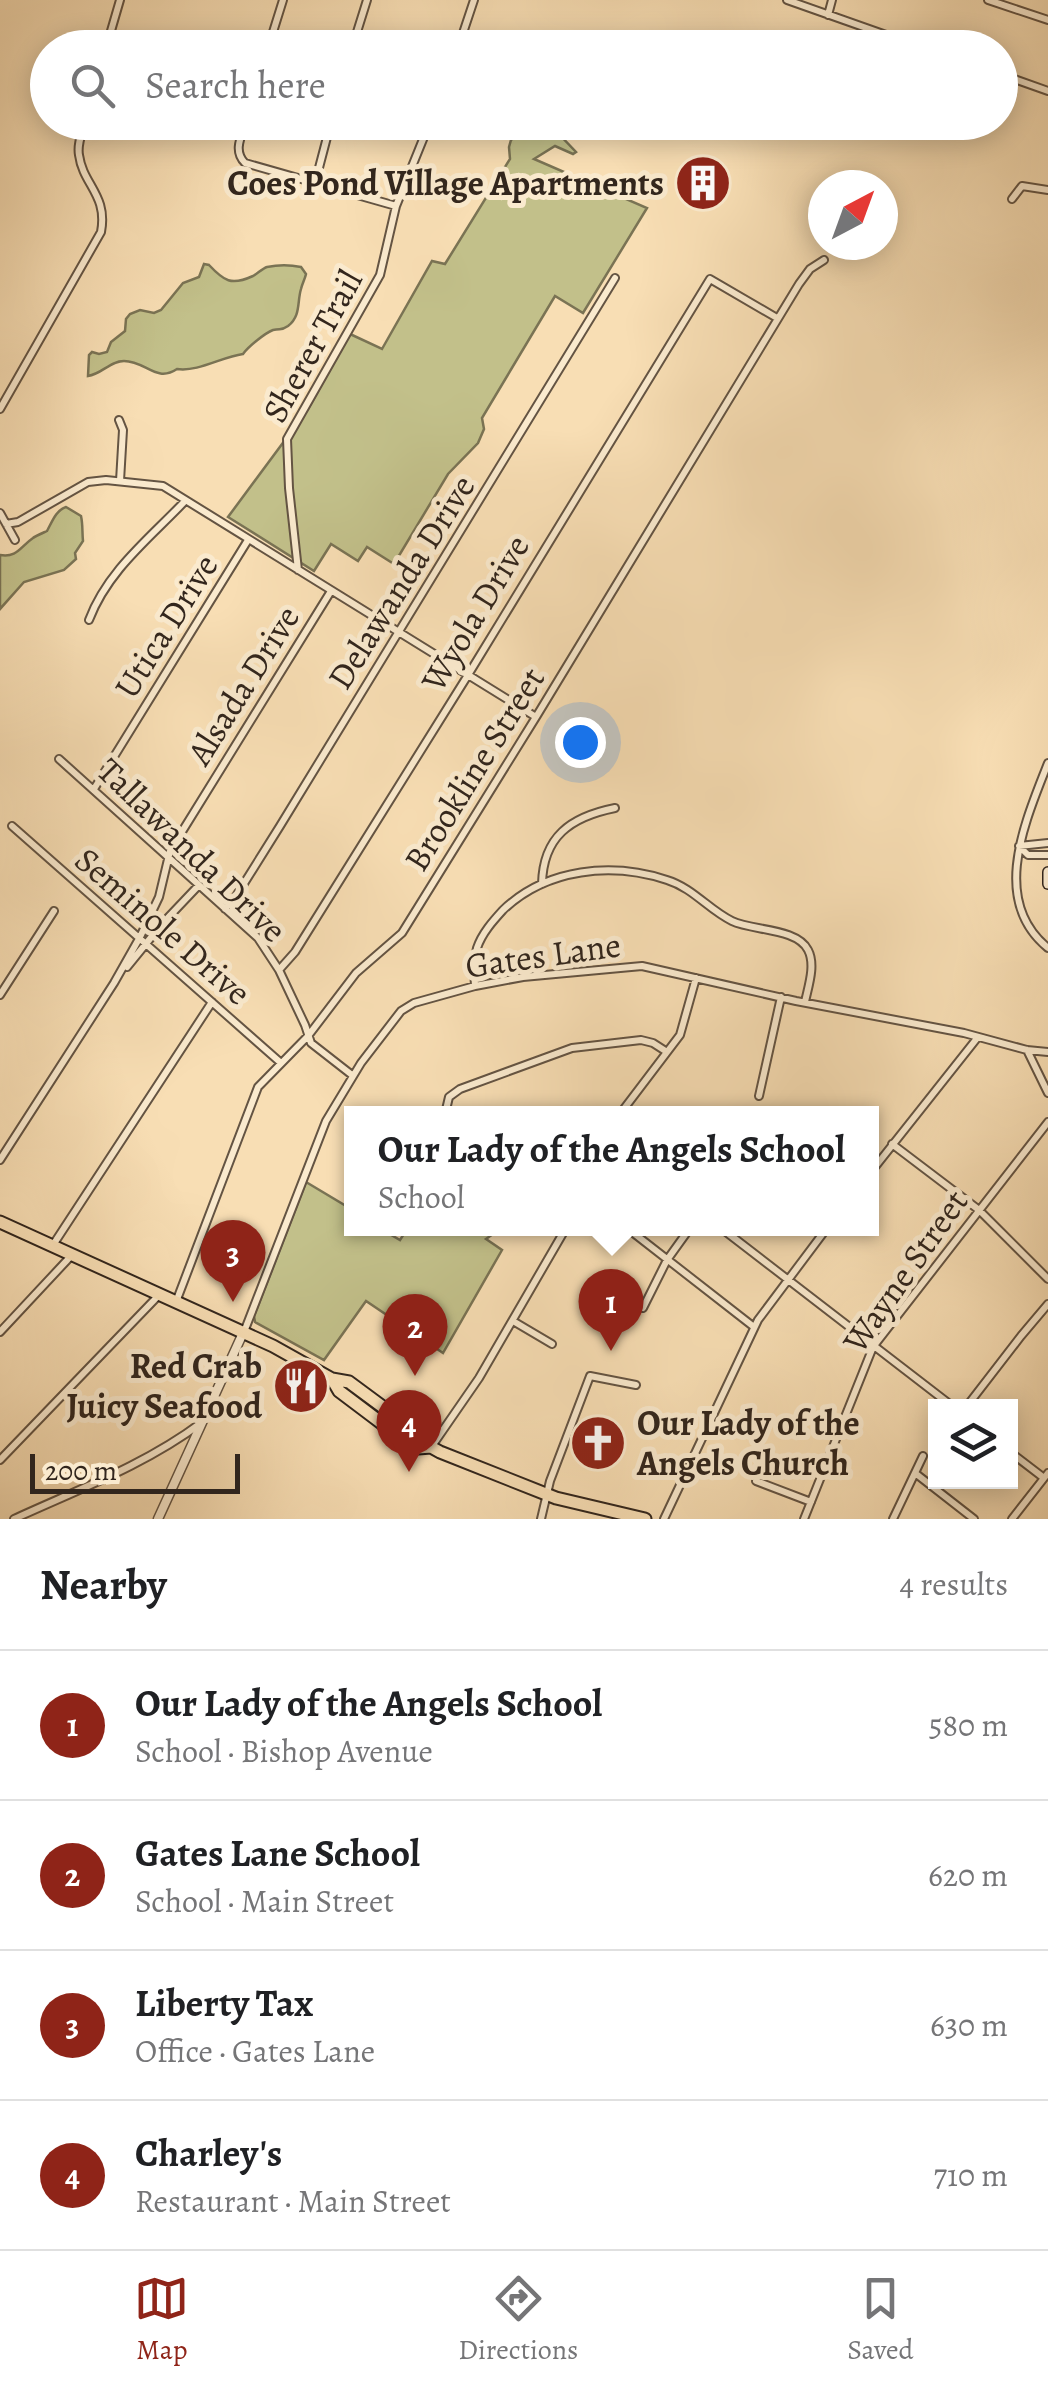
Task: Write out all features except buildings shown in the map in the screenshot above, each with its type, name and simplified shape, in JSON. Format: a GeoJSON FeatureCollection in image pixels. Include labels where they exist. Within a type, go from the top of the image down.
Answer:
{"type":"FeatureCollection","features":[{"type":"Feature","properties":{"kind":"highway"},"geometry":{"type":"LineString","coordinates":[[0,1222],[293,1356],[332,1379],[340,1392],[418,1448],[431,1447],[548,1494],[645,1519]]}},
{"type":"Feature","properties":{"kind":"main road"},"geometry":{"type":"LineString","coordinates":[[1048,872],[1048,884]]}},
{"type":"Feature","properties":{"kind":"street"},"geometry":{"type":"LineString","coordinates":[[111,30],[120,0]]}},
{"type":"Feature","properties":{"kind":"street"},"geometry":{"type":"LineString","coordinates":[[273,30],[282,0]]}},
{"type":"Feature","properties":{"kind":"street"},"geometry":{"type":"LineString","coordinates":[[358,30],[367,0]]}},
{"type":"Feature","properties":{"kind":"street"},"geometry":{"type":"LineString","coordinates":[[464,30],[474,0]]}},
{"type":"Feature","properties":{"kind":"street"},"geometry":{"type":"LineString","coordinates":[[787,0],[873,30]]}},
{"type":"Feature","properties":{"kind":"street"},"geometry":{"type":"LineString","coordinates":[[828,14],[832,0]]}},
{"type":"Feature","properties":{"kind":"street"},"geometry":{"type":"LineString","coordinates":[[988,0],[1048,20]]}},
{"type":"Feature","properties":{"kind":"street"},"geometry":{"type":"LineString","coordinates":[[1018,80],[1048,91]]}},
{"type":"Feature","properties":{"kind":"street"},"geometry":{"type":"LineString","coordinates":[[0,409],[101,232],[100,200],[78,154],[81,140]]}},
{"type":"Feature","properties":{"kind":"street"},"geometry":{"type":"LineString","coordinates":[[241,140],[241,158],[250,166],[396,206]]}},
{"type":"Feature","properties":{"kind":"street"},"geometry":{"type":"LineString","coordinates":[[316,182],[326,140]]}},
{"type":"Feature","properties":{"kind":"street","name":"Sherer Trail"},"geometry":{"type":"LineString","coordinates":[[298,571],[286,439],[380,275],[396,206],[423,140]]}},
{"type":"Feature","properties":{"kind":"street"},"geometry":{"type":"LineString","coordinates":[[1012,199],[1022,186],[1048,190]]}},
{"type":"Feature","properties":{"kind":"street","name":"Brookline Street"},"geometry":{"type":"LineString","coordinates":[[176,1302],[258,1087],[308,1036],[356,973],[402,933],[801,280],[824,260]]}},
{"type":"Feature","properties":{"kind":"street","name":"Delawanda Drive"},"geometry":{"type":"LineString","coordinates":[[226,909],[400,633],[615,278]]}},
{"type":"Feature","properties":{"kind":"street","name":"Wyola Drive"},"geometry":{"type":"LineString","coordinates":[[279,970],[295,952],[468,675],[710,279],[778,318]]}},
{"type":"Feature","properties":{"kind":"street"},"geometry":{"type":"LineString","coordinates":[[119,420],[124,430],[120,481]]}},
{"type":"Feature","properties":{"kind":"street"},"geometry":{"type":"LineString","coordinates":[[6,524],[18,522],[88,482],[162,486],[536,717]]}},
{"type":"Feature","properties":{"kind":"street"},"geometry":{"type":"LineString","coordinates":[[90,620],[114,573],[185,500]]}},
{"type":"Feature","properties":{"kind":"street"},"geometry":{"type":"LineString","coordinates":[[0,514],[15,540]]}},
{"type":"Feature","properties":{"kind":"street","name":"Utica Drive"},"geometry":{"type":"LineString","coordinates":[[94,789],[248,540]]}},
{"type":"Feature","properties":{"kind":"street","name":"Alsada Drive"},"geometry":{"type":"LineString","coordinates":[[143,940],[168,858],[331,591]]}},
{"type":"Feature","properties":{"kind":"street","name":"Tallawanda Drive"},"geometry":{"type":"LineString","coordinates":[[60,759],[258,938],[279,970],[310,1042],[352,1075]]}},
{"type":"Feature","properties":{"kind":"street"},"geometry":{"type":"LineString","coordinates":[[1048,762],[1027,818],[1016,888],[1020,910],[1033,933],[1048,948]]}},
{"type":"Feature","properties":{"kind":"street"},"geometry":{"type":"LineString","coordinates":[[542,884],[546,852],[561,832],[594,812],[614,808]]}},
{"type":"Feature","properties":{"kind":"street","name":"Seminole Drive"},"geometry":{"type":"LineString","coordinates":[[12,826],[281,1064]]}},
{"type":"Feature","properties":{"kind":"street"},"geometry":{"type":"LineString","coordinates":[[1020,846],[1048,843]]}},
{"type":"Feature","properties":{"kind":"street"},"geometry":{"type":"LineString","coordinates":[[1020,846],[1028,855],[1048,855]]}},
{"type":"Feature","properties":{"kind":"street"},"geometry":{"type":"LineString","coordinates":[[475,986],[477,950],[485,932],[510,904],[542,884],[582,872],[614,870],[678,884],[730,920],[801,942],[809,951],[812,968],[805,1002]]}},
{"type":"Feature","properties":{"kind":"street"},"geometry":{"type":"LineString","coordinates":[[0,1160],[143,940],[199,886]]}},
{"type":"Feature","properties":{"kind":"street"},"geometry":{"type":"LineString","coordinates":[[0,995],[54,911]]}},
{"type":"Feature","properties":{"kind":"street","name":"Gates Lane"},"geometry":{"type":"LineString","coordinates":[[243,1333],[320,1135],[352,1075],[404,1008],[475,986],[523,977],[642,966],[1048,1052]]}},
{"type":"Feature","properties":{"kind":"street"},"geometry":{"type":"LineString","coordinates":[[626,1106],[682,1031],[696,978]]}},
{"type":"Feature","properties":{"kind":"street"},"geometry":{"type":"LineString","coordinates":[[759,1096],[781,997]]}},
{"type":"Feature","properties":{"kind":"street"},"geometry":{"type":"LineString","coordinates":[[52,1246],[212,1002]]}},
{"type":"Feature","properties":{"kind":"street"},"geometry":{"type":"LineString","coordinates":[[879,1161],[978,1037]]}},
{"type":"Feature","properties":{"kind":"street"},"geometry":{"type":"LineString","coordinates":[[447,1106],[449,1097],[460,1090],[572,1048],[636,1040],[667,1052]]}},
{"type":"Feature","properties":{"kind":"street"},"geometry":{"type":"LineString","coordinates":[[1027,1050],[1048,1092]]}},
{"type":"Feature","properties":{"kind":"street","name":"Wayne Street"},"geometry":{"type":"LineString","coordinates":[[804,1519],[873,1346],[1048,1122]]}},
{"type":"Feature","properties":{"kind":"street"},"geometry":{"type":"LineString","coordinates":[[892,1144],[979,1210],[1048,1279]]}},
{"type":"Feature","properties":{"kind":"street"},"geometry":{"type":"LineString","coordinates":[[431,1447],[479,1378],[561,1236]]}},
{"type":"Feature","properties":{"kind":"street"},"geometry":{"type":"LineString","coordinates":[[636,1236],[754,1327]]}},
{"type":"Feature","properties":{"kind":"street"},"geometry":{"type":"LineString","coordinates":[[643,1308],[667,1260],[684,1236]]}},
{"type":"Feature","properties":{"kind":"street"},"geometry":{"type":"LineString","coordinates":[[731,1236],[943,1399]]}},
{"type":"Feature","properties":{"kind":"street"},"geometry":{"type":"LineString","coordinates":[[664,1519],[754,1327],[821,1236]]}},
{"type":"Feature","properties":{"kind":"street"},"geometry":{"type":"LineString","coordinates":[[0,1332],[73,1255]]}},
{"type":"Feature","properties":{"kind":"street"},"geometry":{"type":"LineString","coordinates":[[0,1460],[160,1294]]}},
{"type":"Feature","properties":{"kind":"street"},"geometry":{"type":"LineString","coordinates":[[972,1399],[1048,1304]]}},
{"type":"Feature","properties":{"kind":"street"},"geometry":{"type":"LineString","coordinates":[[513,1321],[552,1344]]}},
{"type":"Feature","properties":{"kind":"street"},"geometry":{"type":"LineString","coordinates":[[158,1519],[243,1333]]}},
{"type":"Feature","properties":{"kind":"street"},"geometry":{"type":"LineString","coordinates":[[542,1519],[550,1480],[590,1376],[636,1385]]}},
{"type":"Feature","properties":{"kind":"street"},"geometry":{"type":"LineString","coordinates":[[14,1519],[146,1458],[200,1422]]}},
{"type":"Feature","properties":{"kind":"street"},"geometry":{"type":"LineString","coordinates":[[893,1519],[923,1456]]}},
{"type":"Feature","properties":{"kind":"street"},"geometry":{"type":"LineString","coordinates":[[1012,1519],[1046,1476],[1018,1457]]}},
{"type":"Feature","properties":{"kind":"street"},"geometry":{"type":"LineString","coordinates":[[915,1473],[974,1519]]}},
{"type":"Feature","properties":{"kind":"street"},"geometry":{"type":"LineString","coordinates":[[756,1480],[810,1502]]}},
{"type":"Feature","properties":{"kind":"shaded area"},"geometry":{"type":"Polygon","coordinates":[[[511,140],[565,140],[576,152],[555,146],[534,159],[647,208],[583,313],[555,296],[482,418],[484,429],[478,443],[448,474],[394,564],[367,547],[358,561],[331,544],[314,571],[228,517],[308,409],[350,334],[382,349],[432,261],[445,264],[510,159],[511,140]]]}},
{"type":"Feature","properties":{"kind":"shaded area"},"geometry":{"type":"Polygon","coordinates":[[[204,264],[233,281],[267,267],[301,267],[306,274],[295,318],[286,328],[266,334],[243,354],[202,366],[163,374],[124,361],[88,376],[89,355],[107,352],[111,342],[125,331],[130,314],[161,310],[183,283],[199,277],[204,264]]]}},
{"type":"Feature","properties":{"kind":"shaded area"},"geometry":{"type":"Polygon","coordinates":[[[66,507],[81,516],[83,541],[75,553],[76,559],[64,570],[24,582],[0,609],[0,555],[14,553],[47,531],[66,507]]]}},
{"type":"Feature","properties":{"kind":"shaded area"},"geometry":{"type":"Polygon","coordinates":[[[306,1182],[344,1205],[344,1236],[393,1236],[400,1240],[403,1236],[490,1236],[486,1239],[502,1250],[443,1353],[366,1301],[324,1360],[255,1322],[306,1182]]]}},
{"type":"Feature","properties":{"kind":"place","name":"Coes Pond Village Apartments"},"geometry":{"type":"Point","coordinates":[703,183]}},
{"type":"Feature","properties":{"kind":"place","name":"Liberty Tax"},"geometry":{"type":"Point","coordinates":[233,1302]}},
{"type":"Feature","properties":{"kind":"place","name":"Our Lady of the Angels School"},"geometry":{"type":"Point","coordinates":[611,1351]}},
{"type":"Feature","properties":{"kind":"place","name":"Gates Lane School"},"geometry":{"type":"Point","coordinates":[415,1376]}},
{"type":"Feature","properties":{"kind":"place","name":"Red Crab Juicy Seafood"},"geometry":{"type":"Point","coordinates":[301,1386]}},
{"type":"Feature","properties":{"kind":"place","name":"Our Lady of the Angels Church"},"geometry":{"type":"Point","coordinates":[598,1443]}},
{"type":"Feature","properties":{"kind":"place","name":"Charley's"},"geometry":{"type":"Point","coordinates":[409,1472]}}]}
